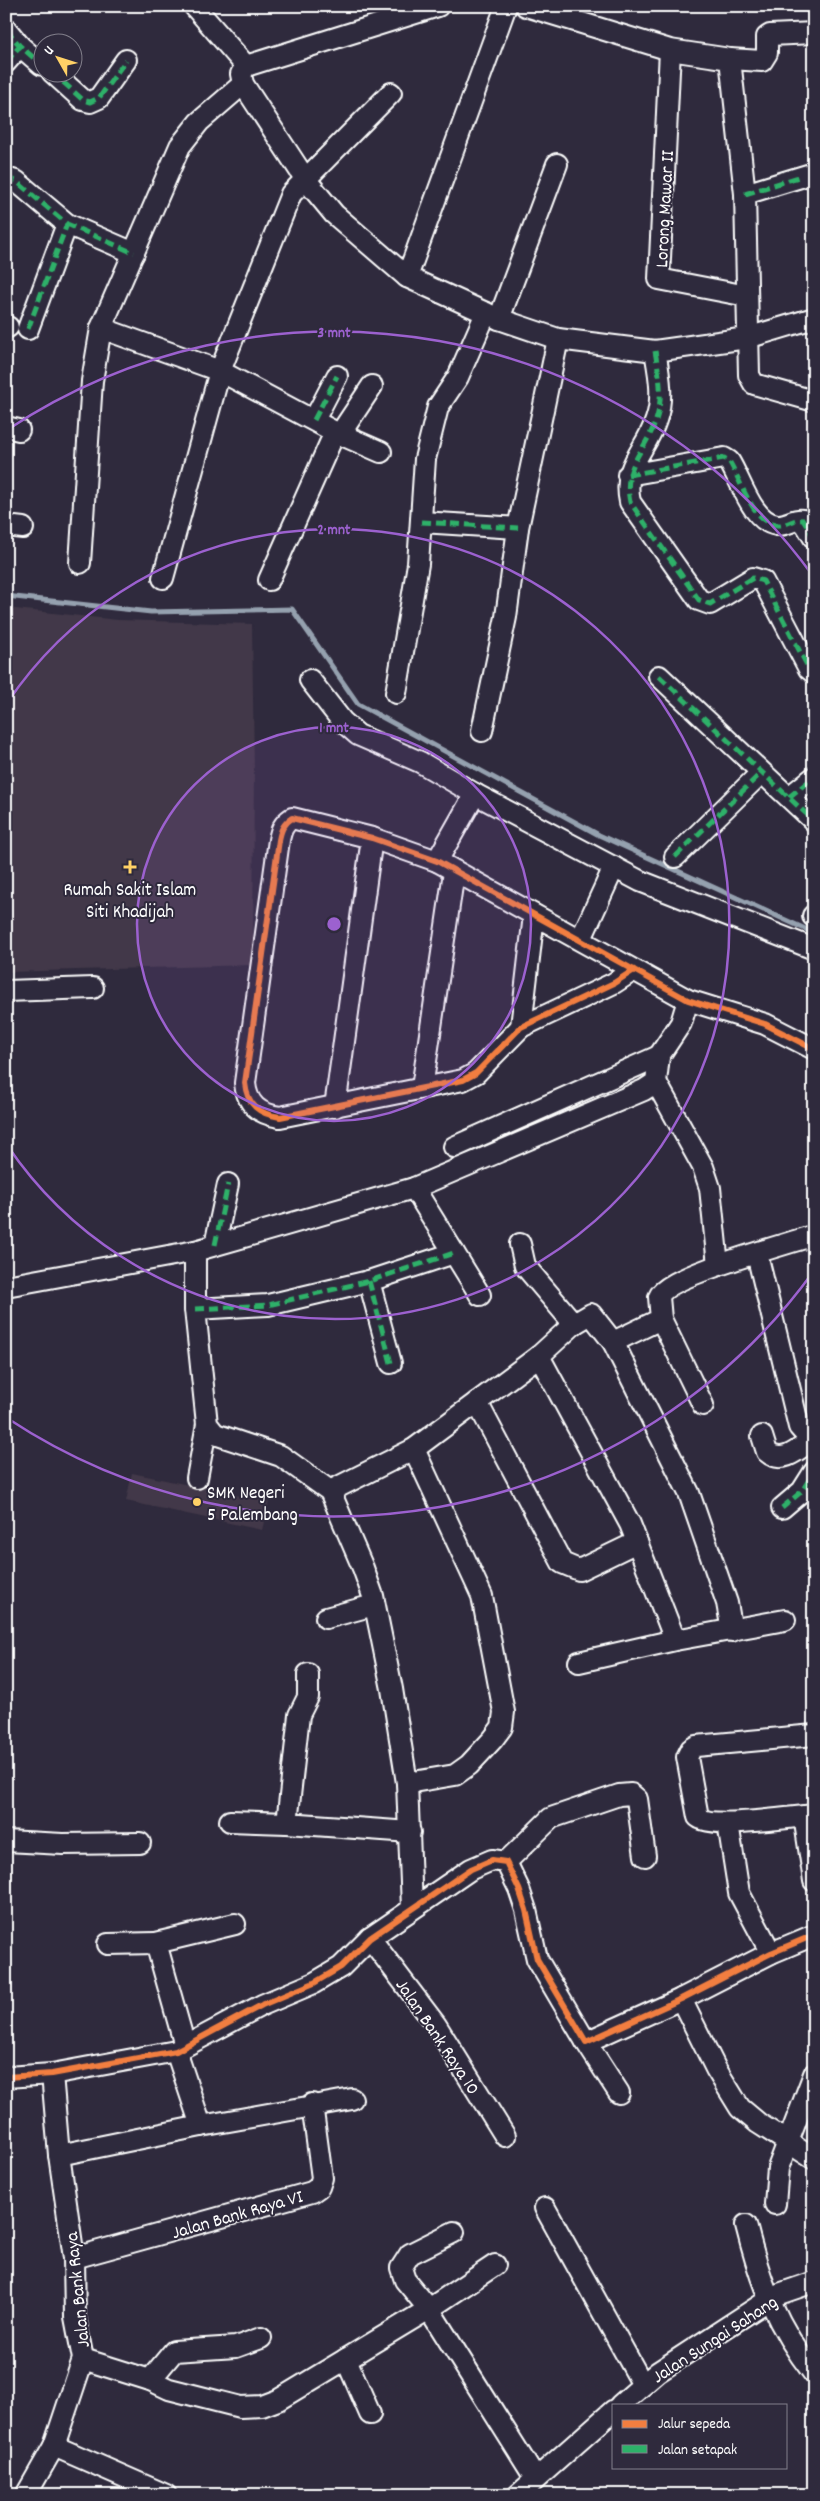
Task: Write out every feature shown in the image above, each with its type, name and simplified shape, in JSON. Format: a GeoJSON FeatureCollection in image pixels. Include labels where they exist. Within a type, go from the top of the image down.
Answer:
{"type":"FeatureCollection","features":[{"type":"Feature","properties":{"kind":"street"},"geometry":{"type":"LineString","coordinates":[[194,6],[244,75],[306,180],[334,214],[407,277],[493,316],[558,339],[655,351],[747,338],[814,318]]}},
{"type":"Feature","properties":{"kind":"street"},"geometry":{"type":"LineString","coordinates":[[80,563],[92,381],[101,328],[180,146],[199,122],[244,75],[438,6]]}},
{"type":"Feature","properties":{"kind":"street"},"geometry":{"type":"LineString","coordinates":[[407,277],[506,6]]}},
{"type":"Feature","properties":{"kind":"street"},"geometry":{"type":"LineString","coordinates":[[526,6],[670,50],[730,59],[762,61],[767,53],[767,37],[770,35],[814,33]]}},
{"type":"Feature","properties":{"kind":"street"},"geometry":{"type":"LineString","coordinates":[[6,29],[20,46],[32,56]]}},
{"type":"Feature","properties":{"kind":"street"},"geometry":{"type":"LineString","coordinates":[[6,62],[20,46]]}},
{"type":"Feature","properties":{"kind":"street","name":"Lorong Mawar II"},"geometry":{"type":"LineString","coordinates":[[670,50],[660,279],[747,296]]}},
{"type":"Feature","properties":{"kind":"street"},"geometry":{"type":"LineString","coordinates":[[730,59],[745,194],[749,374],[754,384],[814,400]]}},
{"type":"Feature","properties":{"kind":"street"},"geometry":{"type":"LineString","coordinates":[[63,82],[83,100],[90,102],[99,98],[126,60]]}},
{"type":"Feature","properties":{"kind":"street"},"geometry":{"type":"LineString","coordinates":[[163,578],[220,371],[291,194],[391,93]]}},
{"type":"Feature","properties":{"kind":"street"},"geometry":{"type":"LineString","coordinates":[[396,693],[418,564],[425,459],[438,407],[458,377],[493,316],[557,164]]}},
{"type":"Feature","properties":{"kind":"street"},"geometry":{"type":"LineString","coordinates":[[745,194],[814,173]]}},
{"type":"Feature","properties":{"kind":"street"},"geometry":{"type":"LineString","coordinates":[[6,178],[16,181],[67,224],[134,253]]}},
{"type":"Feature","properties":{"kind":"street"},"geometry":{"type":"LineString","coordinates":[[14,328],[67,224]]}},
{"type":"Feature","properties":{"kind":"street"},"geometry":{"type":"LineString","coordinates":[[101,328],[220,371],[338,433],[381,452]]}},
{"type":"Feature","properties":{"kind":"street"},"geometry":{"type":"LineString","coordinates":[[482,731],[506,617],[518,528],[558,339]]}},
{"type":"Feature","properties":{"kind":"street"},"geometry":{"type":"LineString","coordinates":[[655,351],[661,393],[656,420],[628,475],[627,489],[630,502],[699,600],[710,604],[753,578],[763,582],[809,669],[814,673]]}},
{"type":"Feature","properties":{"kind":"street"},"geometry":{"type":"LineString","coordinates":[[314,420],[337,376]]}},
{"type":"Feature","properties":{"kind":"street"},"geometry":{"type":"LineString","coordinates":[[269,580],[338,433],[372,386]]}},
{"type":"Feature","properties":{"kind":"street"},"geometry":{"type":"LineString","coordinates":[[628,475],[724,458],[729,461],[758,516],[778,525],[797,519],[803,520],[814,538]]}},
{"type":"Feature","properties":{"kind":"street"},"geometry":{"type":"LineString","coordinates":[[421,522],[518,528]]}},
{"type":"Feature","properties":{"kind":"street"},"geometry":{"type":"LineString","coordinates":[[659,676],[814,821]]}},
{"type":"Feature","properties":{"kind":"street"},"geometry":{"type":"LineString","coordinates":[[310,680],[342,721],[358,735],[420,762],[475,794],[640,881],[814,949]]}},
{"type":"Feature","properties":{"kind":"street"},"geometry":{"type":"LineString","coordinates":[[675,857],[762,773]]}},
{"type":"Feature","properties":{"kind":"street"},"geometry":{"type":"LineString","coordinates":[[789,797],[814,777]]}},
{"type":"Feature","properties":{"kind":"street"},"geometry":{"type":"LineString","coordinates":[[436,861],[475,794]]}},
{"type":"Feature","properties":{"kind":"street"},"geometry":{"type":"LineString","coordinates":[[634,970],[614,983],[521,1027],[476,1073],[463,1080],[280,1117],[267,1115],[251,1104],[246,1093],[245,1084],[281,829],[285,822],[292,818],[372,838],[436,861],[454,872],[581,940],[688,1000],[765,1024],[814,1049]]}},
{"type":"Feature","properties":{"kind":"street"},"geometry":{"type":"LineString","coordinates":[[335,1107],[372,838]]}},
{"type":"Feature","properties":{"kind":"street"},"geometry":{"type":"LineString","coordinates":[[581,940],[614,867]]}},
{"type":"Feature","properties":{"kind":"street"},"geometry":{"type":"LineString","coordinates":[[422,1088],[454,872]]}},
{"type":"Feature","properties":{"kind":"street"},"geometry":{"type":"LineString","coordinates":[[521,1027],[534,915]]}},
{"type":"Feature","properties":{"kind":"street"},"geometry":{"type":"LineString","coordinates":[[6,991],[93,988]]}},
{"type":"Feature","properties":{"kind":"street"},"geometry":{"type":"LineString","coordinates":[[688,1000],[681,1023],[659,1056],[656,1082],[703,1167],[708,1181],[718,1264]]}},
{"type":"Feature","properties":{"kind":"street"},"geometry":{"type":"LineString","coordinates":[[454,1147],[659,1056]]}},
{"type":"Feature","properties":{"kind":"street"},"geometry":{"type":"LineString","coordinates":[[6,1286],[195,1251],[414,1188],[644,1090],[656,1082]]}},
{"type":"Feature","properties":{"kind":"street"},"geometry":{"type":"LineString","coordinates":[[516,1121],[523,1142]]}},
{"type":"Feature","properties":{"kind":"street"},"geometry":{"type":"LineString","coordinates":[[215,1245],[228,1184]]}},
{"type":"Feature","properties":{"kind":"street"},"geometry":{"type":"LineString","coordinates":[[414,1188],[480,1295]]}},
{"type":"Feature","properties":{"kind":"street"},"geometry":{"type":"LineString","coordinates":[[703,1404],[661,1320],[659,1296],[666,1287],[718,1264],[757,1254],[814,1235]]}},
{"type":"Feature","properties":{"kind":"street"},"geometry":{"type":"LineString","coordinates":[[520,1244],[525,1266],[574,1324]]}},
{"type":"Feature","properties":{"kind":"street"},"geometry":{"type":"LineString","coordinates":[[195,1251],[195,1309],[207,1424],[197,1478]]}},
{"type":"Feature","properties":{"kind":"street"},"geometry":{"type":"LineString","coordinates":[[195,1309],[268,1305],[369,1281],[454,1253]]}},
{"type":"Feature","properties":{"kind":"street"},"geometry":{"type":"LineString","coordinates":[[757,1254],[799,1427],[812,1442],[790,1455],[776,1457],[767,1452],[762,1436]]}},
{"type":"Feature","properties":{"kind":"street"},"geometry":{"type":"LineString","coordinates":[[369,1281],[391,1363]]}},
{"type":"Feature","properties":{"kind":"street"},"geometry":{"type":"LineString","coordinates":[[330,1491],[414,1450],[539,1356],[574,1324],[588,1314],[594,1315],[614,1342],[689,1493],[727,1603],[732,1631]]}},
{"type":"Feature","properties":{"kind":"street"},"geometry":{"type":"LineString","coordinates":[[614,1342],[661,1320]]}},
{"type":"Feature","properties":{"kind":"street"},"geometry":{"type":"LineString","coordinates":[[539,1356],[630,1524],[675,1640]]}},
{"type":"Feature","properties":{"kind":"street"},"geometry":{"type":"LineString","coordinates":[[476,1402],[562,1564],[579,1570],[637,1542]]}},
{"type":"Feature","properties":{"kind":"street"},"geometry":{"type":"LineString","coordinates":[[207,1424],[216,1434],[281,1456],[330,1491],[363,1568],[374,1605],[392,1689],[407,1783],[412,1908]]}},
{"type":"Feature","properties":{"kind":"street"},"geometry":{"type":"LineString","coordinates":[[407,1783],[455,1775],[469,1765],[502,1727],[504,1712],[482,1596],[414,1450]]}},
{"type":"Feature","properties":{"kind":"street"},"geometry":{"type":"LineString","coordinates":[[782,1508],[802,1491],[813,1474]]}},
{"type":"Feature","properties":{"kind":"street"},"geometry":{"type":"LineString","coordinates":[[326,1618],[374,1605]]}},
{"type":"Feature","properties":{"kind":"street"},"geometry":{"type":"LineString","coordinates":[[579,1662],[675,1640],[785,1620]]}},
{"type":"Feature","properties":{"kind":"street"},"geometry":{"type":"LineString","coordinates":[[287,1823],[300,1715],[308,1697],[308,1674]]}},
{"type":"Feature","properties":{"kind":"street"},"geometry":{"type":"LineString","coordinates":[[814,1735],[696,1746],[691,1749],[687,1757],[698,1817],[708,1822],[728,1823],[809,1816],[814,1881]]}},
{"type":"Feature","properties":{"kind":"street"},"geometry":{"type":"LineString","coordinates":[[506,1862],[551,1818],[620,1795],[631,1794],[637,1799],[645,1856]]}},
{"type":"Feature","properties":{"kind":"street"},"geometry":{"type":"LineString","coordinates":[[230,1821],[410,1832]]}},
{"type":"Feature","properties":{"kind":"street"},"geometry":{"type":"LineString","coordinates":[[728,1823],[739,1893],[771,1953]]}},
{"type":"Feature","properties":{"kind":"street"},"geometry":{"type":"LineString","coordinates":[[6,1840],[63,1844],[140,1843]]}},
{"type":"Feature","properties":{"kind":"street"},"geometry":{"type":"LineString","coordinates":[[6,2077],[52,2074],[180,2049],[262,2005],[314,1983],[341,1967],[370,1938],[470,1869],[492,1860],[506,1862]]}},
{"type":"Feature","properties":{"kind":"street"},"geometry":{"type":"LineString","coordinates":[[506,1862],[519,1889],[526,1910],[537,1960],[619,2093]]}},
{"type":"Feature","properties":{"kind":"street"},"geometry":{"type":"LineString","coordinates":[[108,1944],[156,1943],[235,1924]]}},
{"type":"Feature","properties":{"kind":"street"},"geometry":{"type":"LineString","coordinates":[[586,2042],[681,1999],[771,1953],[814,1935]]}},
{"type":"Feature","properties":{"kind":"street","name":"Jalan Bank Raya 10"},"geometry":{"type":"LineString","coordinates":[[370,1938],[436,2025],[505,2136]]}},
{"type":"Feature","properties":{"kind":"street"},"geometry":{"type":"LineString","coordinates":[[156,1943],[180,2049],[201,2126]]}},
{"type":"Feature","properties":{"kind":"street"},"geometry":{"type":"LineString","coordinates":[[681,1999],[716,2069],[740,2108],[758,2123],[814,2159]]}},
{"type":"Feature","properties":{"kind":"street","name":"Jalan Bank Raya"},"geometry":{"type":"LineString","coordinates":[[26,2495],[54,2446],[83,2359],[75,2317],[74,2258],[59,2156],[52,2074]]}},
{"type":"Feature","properties":{"kind":"street"},"geometry":{"type":"LineString","coordinates":[[775,2204],[778,2168],[814,2074]]}},
{"type":"Feature","properties":{"kind":"street"},"geometry":{"type":"LineString","coordinates":[[59,2156],[312,2104],[352,2098]]}},
{"type":"Feature","properties":{"kind":"street","name":"Jalan Bank Raya VI"},"geometry":{"type":"LineString","coordinates":[[74,2258],[312,2192],[319,2187],[322,2178],[312,2104]]}},
{"type":"Feature","properties":{"kind":"street"},"geometry":{"type":"LineString","coordinates":[[545,2208],[643,2385]]}},
{"type":"Feature","properties":{"kind":"street"},"geometry":{"type":"LineString","coordinates":[[746,2225],[768,2300],[780,2326],[814,2374]]}},
{"type":"Feature","properties":{"kind":"street"},"geometry":{"type":"LineString","coordinates":[[454,2232],[410,2254],[401,2268],[405,2280],[429,2309],[535,2478]]}},
{"type":"Feature","properties":{"kind":"street"},"geometry":{"type":"LineString","coordinates":[[83,2359],[150,2380],[169,2389],[240,2407],[262,2406],[278,2400],[429,2309],[495,2265]]}},
{"type":"Feature","properties":{"kind":"street","name":"Jalan Sungai Sahang"},"geometry":{"type":"LineString","coordinates":[[621,2404],[658,2372],[768,2300],[776,2295],[814,2282]]}},
{"type":"Feature","properties":{"kind":"street"},"geometry":{"type":"LineString","coordinates":[[150,2380],[174,2351],[236,2347],[261,2338]]}},
{"type":"Feature","properties":{"kind":"street"},"geometry":{"type":"LineString","coordinates":[[346,2359],[370,2414]]}},
{"type":"Feature","properties":{"kind":"street"},"geometry":{"type":"LineString","coordinates":[[518,2495],[612,2412]]}},
{"type":"Feature","properties":{"kind":"street"},"geometry":{"type":"LineString","coordinates":[[54,2446],[166,2495]]}},
{"type":"Feature","properties":{"kind":"shaded area","name":"Rumah Sakit Islam Siti Khadijah"},"geometry":{"type":"Polygon","coordinates":[[[6,608],[118,620],[252,624],[254,769],[253,965],[6,972],[6,608]]]}},
{"type":"Feature","properties":{"kind":"shaded area","name":"SMK Negeri 5 Palembang"},"geometry":{"type":"Polygon","coordinates":[[[132,1473],[269,1502],[262,1530],[126,1501],[132,1473]]]}},
{"type":"Feature","properties":{"kind":"waterway"},"geometry":{"type":"LineString","coordinates":[[6,596],[151,612],[292,609],[358,704],[599,835],[814,933]]}},
{"type":"Feature","properties":{"kind":"marked path"},"geometry":{"type":"LineString","coordinates":[[6,29],[20,46],[32,56]]}},
{"type":"Feature","properties":{"kind":"marked path"},"geometry":{"type":"LineString","coordinates":[[6,62],[20,46]]}},
{"type":"Feature","properties":{"kind":"marked path"},"geometry":{"type":"LineString","coordinates":[[63,82],[83,100],[90,102],[99,98],[126,60]]}},
{"type":"Feature","properties":{"kind":"marked path"},"geometry":{"type":"LineString","coordinates":[[745,194],[799,177]]}},
{"type":"Feature","properties":{"kind":"marked path"},"geometry":{"type":"LineString","coordinates":[[6,178],[16,181],[67,224],[134,253]]}},
{"type":"Feature","properties":{"kind":"marked path"},"geometry":{"type":"LineString","coordinates":[[28,329],[67,224]]}},
{"type":"Feature","properties":{"kind":"marked path"},"geometry":{"type":"LineString","coordinates":[[655,351],[660,386],[660,403],[652,431],[632,468],[628,489],[630,502],[699,600],[710,604],[753,578],[763,581],[809,669],[814,673]]}},
{"type":"Feature","properties":{"kind":"marked path"},"geometry":{"type":"LineString","coordinates":[[314,420],[337,376]]}},
{"type":"Feature","properties":{"kind":"marked path"},"geometry":{"type":"LineString","coordinates":[[628,475],[724,458],[729,461],[748,499],[761,516],[768,522],[777,525],[803,520],[814,538]]}},
{"type":"Feature","properties":{"kind":"marked path"},"geometry":{"type":"LineString","coordinates":[[421,522],[518,528]]}},
{"type":"Feature","properties":{"kind":"marked path"},"geometry":{"type":"LineString","coordinates":[[659,676],[814,821]]}},
{"type":"Feature","properties":{"kind":"marked path"},"geometry":{"type":"LineString","coordinates":[[675,857],[761,773]]}},
{"type":"Feature","properties":{"kind":"marked path"},"geometry":{"type":"LineString","coordinates":[[789,797],[814,777]]}},
{"type":"Feature","properties":{"kind":"marked path"},"geometry":{"type":"LineString","coordinates":[[215,1245],[228,1184]]}},
{"type":"Feature","properties":{"kind":"marked path"},"geometry":{"type":"LineString","coordinates":[[195,1309],[268,1305],[369,1281],[454,1253]]}},
{"type":"Feature","properties":{"kind":"marked path"},"geometry":{"type":"LineString","coordinates":[[369,1281],[391,1363]]}},
{"type":"Feature","properties":{"kind":"marked path"},"geometry":{"type":"LineString","coordinates":[[782,1508],[802,1491],[814,1472]]}},
{"type":"Feature","properties":{"kind":"cycle path"},"geometry":{"type":"LineString","coordinates":[[634,970],[614,983],[521,1027],[476,1073],[463,1080],[280,1117],[260,1111],[251,1103],[246,1091],[245,1083],[279,840],[283,828],[292,818],[372,838],[437,861],[688,1000],[765,1024],[814,1049]]}},
{"type":"Feature","properties":{"kind":"cycle path"},"geometry":{"type":"LineString","coordinates":[[6,2077],[52,2074],[176,2051],[262,2005],[314,1983],[341,1967],[370,1938],[471,1869],[492,1860],[506,1862],[519,1889],[526,1910],[537,1959],[586,2042],[681,1999],[771,1953],[814,1935]]}},
{"type":"Feature","properties":{"kind":"place","name":"Rumah Sakit Islam Siti Khadijah"},"geometry":{"type":"Point","coordinates":[130,867]}},
{"type":"Feature","properties":{"kind":"place","name":"SMK Negeri 5 Palembang"},"geometry":{"type":"Point","coordinates":[197,1502]}}]}
